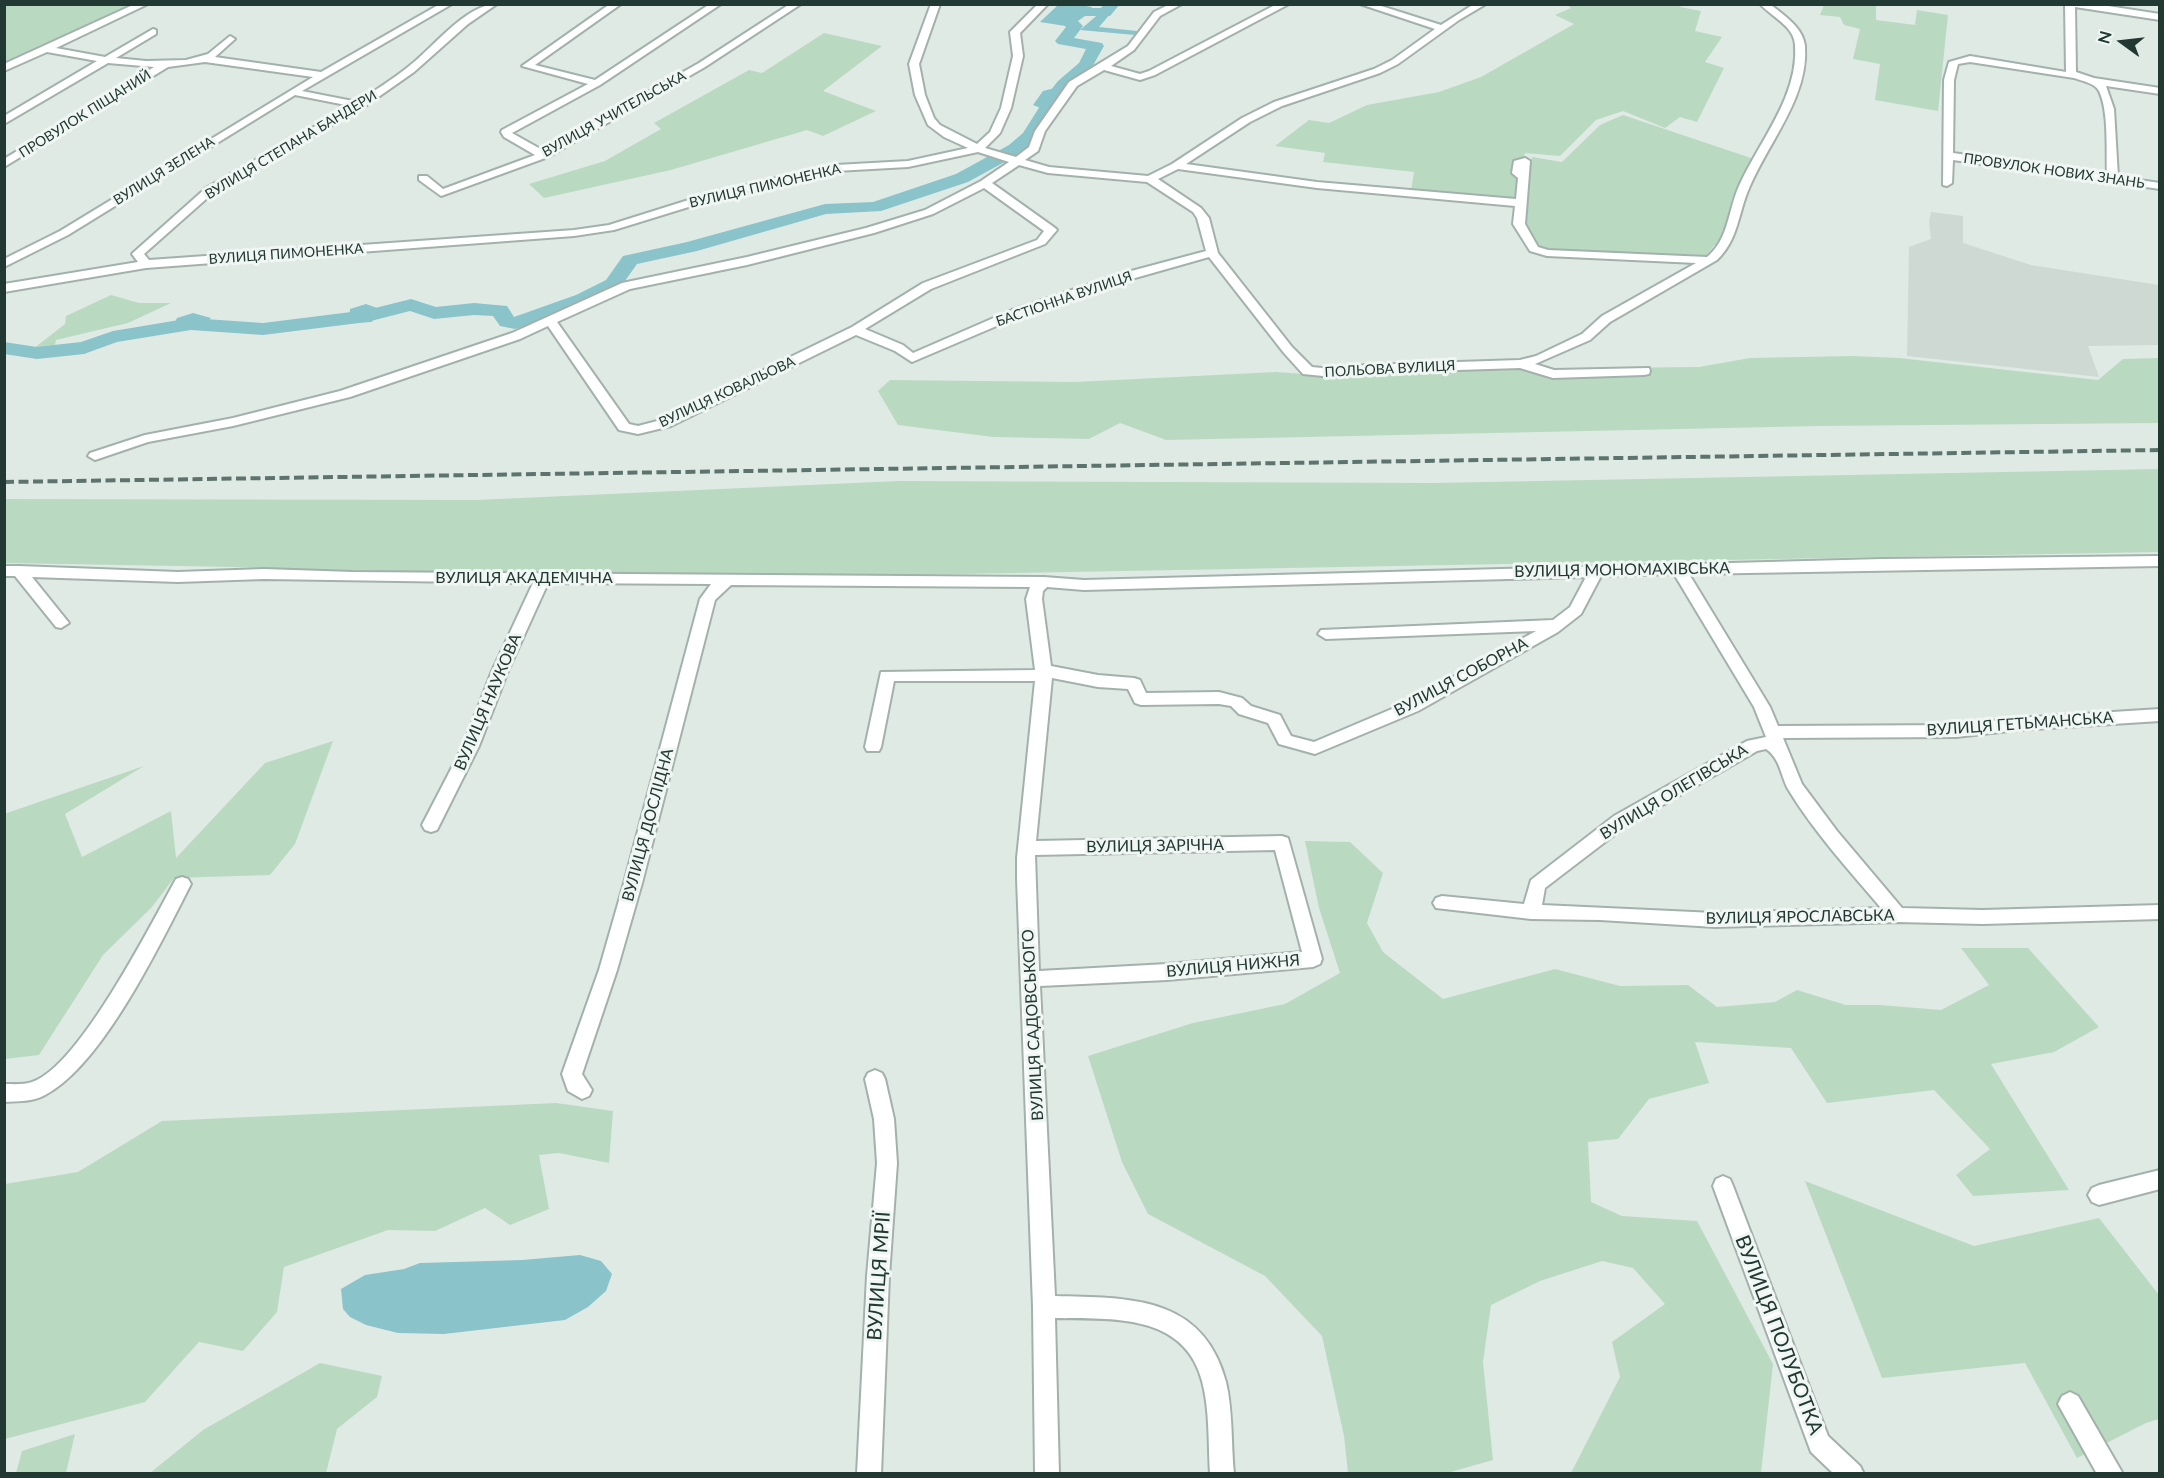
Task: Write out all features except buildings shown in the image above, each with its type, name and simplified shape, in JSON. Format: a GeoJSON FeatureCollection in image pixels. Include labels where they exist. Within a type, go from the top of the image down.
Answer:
{"type":"FeatureCollection","features":[{"type":"Feature","properties":{"kind":"street"},"geometry":{"type":"LineString","coordinates":[[4,68],[144,4]]}},
{"type":"Feature","properties":{"kind":"street","name":"ВУЛИЦЯ ЗЕЛЕНА"},"geometry":{"type":"LineString","coordinates":[[4,264],[64,233],[293,92],[448,4]]}},
{"type":"Feature","properties":{"kind":"street","name":"ВУЛИЦЯ СТЕПАНА БАНДЕРИ"},"geometry":{"type":"LineString","coordinates":[[146,264],[138,254],[210,190],[360,105],[411,70],[465,22],[494,4]]}},
{"type":"Feature","properties":{"kind":"street"},"geometry":{"type":"LineString","coordinates":[[597,83],[527,66],[617,4]]}},
{"type":"Feature","properties":{"kind":"street"},"geometry":{"type":"LineString","coordinates":[[544,154],[506,132],[597,83],[717,4]]}},
{"type":"Feature","properties":{"kind":"street","name":"ВУЛИЦЯ УЧИТЕЛЬСЬКА"},"geometry":{"type":"LineString","coordinates":[[423,178],[441,193],[544,154],[702,65],[797,4]]}},
{"type":"Feature","properties":{"kind":"street"},"geometry":{"type":"LineString","coordinates":[[936,4],[914,64],[928,118],[934,125],[978,149],[995,133],[1006,108],[1018,56],[1015,32],[1044,4]]}},
{"type":"Feature","properties":{"kind":"street"},"geometry":{"type":"LineString","coordinates":[[95,456],[145,439],[233,422],[345,394],[462,356],[550,321],[626,286],[747,261],[870,231],[929,212],[985,183],[1034,149],[1040,131],[1073,84],[1103,68],[1131,48],[1157,14],[1178,4]]}},
{"type":"Feature","properties":{"kind":"street"},"geometry":{"type":"LineString","coordinates":[[1103,68],[1140,77],[1152,73],[1285,4]]}},
{"type":"Feature","properties":{"kind":"street"},"geometry":{"type":"LineString","coordinates":[[1364,4],[1442,28]]}},
{"type":"Feature","properties":{"kind":"street"},"geometry":{"type":"LineString","coordinates":[[1150,179],[1176,166],[1246,120],[1278,104],[1377,71],[1395,62],[1442,28],[1482,4]]}},
{"type":"Feature","properties":{"kind":"street","name":"ПОЛЬОВА ВУЛИЦЯ"},"geometry":{"type":"LineString","coordinates":[[1150,179],[1197,210],[1203,218],[1212,253],[1288,351],[1308,371],[1333,373],[1377,368],[1520,364],[1540,359],[1586,337],[1606,319],[1717,255],[1731,233],[1743,190],[1786,106],[1799,63],[1801,46],[1798,36],[1764,4]]}},
{"type":"Feature","properties":{"kind":"street"},"geometry":{"type":"LineString","coordinates":[[2160,16],[2072,4],[2072,74],[2093,81],[2160,91]]}},
{"type":"Feature","properties":{"kind":"street"},"geometry":{"type":"LineString","coordinates":[[4,121],[153,32]]}},
{"type":"Feature","properties":{"kind":"street"},"geometry":{"type":"LineString","coordinates":[[206,59],[230,39]]}},
{"type":"Feature","properties":{"kind":"street"},"geometry":{"type":"LineString","coordinates":[[47,49],[104,60],[166,64],[206,59],[322,75]]}},
{"type":"Feature","properties":{"kind":"street","name":"ПРОВУЛОК НОВИХ ЗНАНЬ"},"geometry":{"type":"LineString","coordinates":[[1947,183],[1949,80],[1957,60],[1970,59],[2059,76],[2072,74]]}},
{"type":"Feature","properties":{"kind":"street","name":"ПРОВУЛОК ПІЩАНИЙ"},"geometry":{"type":"LineString","coordinates":[[4,164],[166,64]]}},
{"type":"Feature","properties":{"kind":"street"},"geometry":{"type":"LineString","coordinates":[[2093,81],[2103,88],[2109,109],[2113,179]]}},
{"type":"Feature","properties":{"kind":"street"},"geometry":{"type":"LineString","coordinates":[[293,92],[360,105]]}},
{"type":"Feature","properties":{"kind":"street","name":"ВУЛИЦЯ ПИМОНЕНКА"},"geometry":{"type":"LineString","coordinates":[[4,288],[146,264],[573,233],[610,228],[718,194],[825,170],[908,164],[978,149],[1048,170],[1150,179]]}},
{"type":"Feature","properties":{"kind":"street","name":"ПРОВУЛОК НОВИХ ЗНАНЬ"},"geometry":{"type":"LineString","coordinates":[[1949,156],[2160,186]]}},
{"type":"Feature","properties":{"kind":"street"},"geometry":{"type":"LineString","coordinates":[[1176,166],[1317,186],[1520,203]]}},
{"type":"Feature","properties":{"kind":"street"},"geometry":{"type":"LineString","coordinates":[[1524,177],[1519,224],[1530,245],[1539,251],[1708,260]]}},
{"type":"Feature","properties":{"kind":"street","name":"ВУЛИЦЯ КОВАЛЬОВА"},"geometry":{"type":"LineString","coordinates":[[550,321],[624,427],[638,430],[666,423],[856,330],[927,286],[1041,242],[1051,230],[985,183]]}},
{"type":"Feature","properties":{"kind":"street","name":"БАСТІОННА ВУЛИЦЯ"},"geometry":{"type":"LineString","coordinates":[[856,330],[899,348],[912,358],[1016,313],[1124,278],[1212,253]]}},
{"type":"Feature","properties":{"kind":"street"},"geometry":{"type":"LineString","coordinates":[[1676,258],[1690,270]]}},
{"type":"Feature","properties":{"kind":"street"},"geometry":{"type":"LineString","coordinates":[[1520,364],[1553,374],[1644,371]]}},
{"type":"Feature","properties":{"kind":"street","name":"ВУЛИЦЯ МОНОМАХІВСЬКА"},"geometry":{"type":"LineString","coordinates":[[1044,582],[1084,585],[1882,564],[2160,561]]}},
{"type":"Feature","properties":{"kind":"street"},"geometry":{"type":"LineString","coordinates":[[1679,570],[1762,707],[1795,786],[1897,915]]}},
{"type":"Feature","properties":{"kind":"street"},"geometry":{"type":"LineString","coordinates":[[12,571],[61,623]]}},
{"type":"Feature","properties":{"kind":"street","name":"ВУЛИЦЯ АКАДЕМІЧНА"},"geometry":{"type":"LineString","coordinates":[[12,571],[189,577],[264,574],[542,579],[707,587]]}},
{"type":"Feature","properties":{"kind":"street","name":"ВУЛИЦЯ СОБОРНА"},"geometry":{"type":"LineString","coordinates":[[1044,675],[1052,671],[1098,681],[1134,684],[1140,699],[1219,698],[1236,702],[1245,710],[1274,719],[1285,740],[1315,748],[1412,707],[1557,625],[1576,610],[1596,571]]}},
{"type":"Feature","properties":{"kind":"street","name":"ВУЛИЦЯ НАУКОВА"},"geometry":{"type":"LineString","coordinates":[[431,825],[471,746],[500,670],[542,579]]}},
{"type":"Feature","properties":{"kind":"street"},"geometry":{"type":"LineString","coordinates":[[707,587],[727,580],[1044,582]]}},
{"type":"Feature","properties":{"kind":"street"},"geometry":{"type":"LineString","coordinates":[[1007,582],[1024,589],[1034,599]]}},
{"type":"Feature","properties":{"kind":"street"},"geometry":{"type":"LineString","coordinates":[[1034,599],[1036,589],[1044,582]]}},
{"type":"Feature","properties":{"kind":"street","name":"ВУЛИЦЯ ДОСЛІДНА"},"geometry":{"type":"LineString","coordinates":[[577,1082],[633,883],[707,587]]}},
{"type":"Feature","properties":{"kind":"street","name":"ВУЛИЦЯ САДОВСЬКОГО"},"geometry":{"type":"LineString","coordinates":[[1034,599],[1044,675],[1026,879],[1044,1307],[1047,1473]]}},
{"type":"Feature","properties":{"kind":"street"},"geometry":{"type":"LineString","coordinates":[[1326,634],[1557,625]]}},
{"type":"Feature","properties":{"kind":"street"},"geometry":{"type":"LineString","coordinates":[[873,747],[887,676],[1044,675]]}},
{"type":"Feature","properties":{"kind":"street","name":"ВУЛИЦЯ ГЕТЬМАНСЬКА"},"geometry":{"type":"LineString","coordinates":[[1773,732],[1956,731],[2018,724],[2160,715]]}},
{"type":"Feature","properties":{"kind":"street","name":"ВУЛИЦЯ ОЛЕГІВСЬКА"},"geometry":{"type":"LineString","coordinates":[[1531,912],[1538,885],[1620,821],[1753,745],[1769,744],[1780,750]]}},
{"type":"Feature","properties":{"kind":"street","name":"ВУЛИЦЯ ЗАРІЧНА"},"geometry":{"type":"LineString","coordinates":[[1028,848],[1282,843]]}},
{"type":"Feature","properties":{"kind":"street","name":"ВУЛИЦЯ НИЖНЯ"},"geometry":{"type":"LineString","coordinates":[[1032,979],[1167,972],[1313,959],[1282,843]]}},
{"type":"Feature","properties":{"kind":"street"},"geometry":{"type":"LineString","coordinates":[[4,1093],[37,1090],[78,1056],[97,1031],[140,962],[182,884]]}},
{"type":"Feature","properties":{"kind":"street","name":"ВУЛИЦЯ ЯРОСЛАВСЬКА"},"geometry":{"type":"LineString","coordinates":[[1442,903],[1531,912],[1599,913],[1715,920],[1897,915],[1983,917],[2160,912]]}},
{"type":"Feature","properties":{"kind":"street","name":"ВУЛИЦЯ МРІЇ"},"geometry":{"type":"LineString","coordinates":[[869,1473],[878,1276],[887,1163],[884,1119],[875,1079]]}},
{"type":"Feature","properties":{"kind":"street"},"geometry":{"type":"LineString","coordinates":[[2099,1195],[2160,1179]]}},
{"type":"Feature","properties":{"kind":"street","name":"ВУЛИЦЯ ПОЛУБОТКА"},"geometry":{"type":"LineString","coordinates":[[1723,1186],[1819,1444],[1852,1473]]}},
{"type":"Feature","properties":{"kind":"street"},"geometry":{"type":"LineString","coordinates":[[1044,1307],[1127,1310],[1144,1313],[1177,1325],[1192,1337],[1206,1356],[1214,1383],[1222,1473]]}},
{"type":"Feature","properties":{"kind":"street"},"geometry":{"type":"LineString","coordinates":[[2070,1404],[2111,1473]]}},
{"type":"Feature","properties":{"kind":"shaded area"},"geometry":{"type":"Polygon","coordinates":[[[1931,212],[1963,216],[1963,243],[2031,265],[2159,285],[2159,345],[2088,346],[2099,377],[1907,356],[1909,247],[1931,239],[1929,222],[1931,212]]]}},
{"type":"Feature","properties":{"kind":"green space"},"geometry":{"type":"Polygon","coordinates":[[[5,5],[142,5],[5,65],[5,5]]]}},
{"type":"Feature","properties":{"kind":"green space"},"geometry":{"type":"Polygon","coordinates":[[[1567,5],[1681,5],[1680,7],[1701,11],[1695,31],[1722,37],[1705,62],[1724,68],[1697,122],[1680,117],[1665,128],[1623,111],[1596,120],[1560,156],[1525,153],[1523,159],[1515,160],[1511,173],[1518,177],[1514,198],[1510,199],[1411,191],[1414,172],[1323,162],[1325,153],[1275,146],[1309,120],[1329,123],[1367,105],[1439,92],[1481,77],[1574,24],[1555,15],[1571,8],[1567,5]]]}},
{"type":"Feature","properties":{"kind":"green space"},"geometry":{"type":"Polygon","coordinates":[[[1824,5],[1876,5],[1876,20],[1915,25],[1917,10],[1948,15],[1938,111],[1875,100],[1880,64],[1853,59],[1860,29],[1844,25],[1840,17],[1820,15],[1824,5]]]}},
{"type":"Feature","properties":{"kind":"green space"},"geometry":{"type":"Polygon","coordinates":[[[824,33],[882,46],[823,91],[876,111],[823,136],[807,130],[671,170],[544,198],[529,184],[605,161],[661,129],[654,123],[749,70],[762,73],[824,33]]]}},
{"type":"Feature","properties":{"kind":"green space"},"geometry":{"type":"Polygon","coordinates":[[[1623,115],[1751,158],[1735,194],[1726,231],[1704,258],[1544,249],[1534,242],[1528,233],[1524,208],[1532,157],[1562,162],[1600,125],[1623,115]]]}},
{"type":"Feature","properties":{"kind":"green space"},"geometry":{"type":"Polygon","coordinates":[[[111,295],[139,303],[171,303],[128,323],[56,340],[55,345],[92,342],[73,353],[24,356],[65,324],[66,316],[111,295]]]}},
{"type":"Feature","properties":{"kind":"green space"},"geometry":{"type":"Polygon","coordinates":[[[1852,356],[1899,358],[2098,380],[2123,359],[2159,358],[2160,423],[1820,426],[1166,440],[1120,423],[1089,439],[993,437],[898,425],[878,391],[890,380],[1075,382],[1276,372],[1333,376],[1380,370],[1699,367],[1750,358],[1852,356]]]}},
{"type":"Feature","properties":{"kind":"green space"},"geometry":{"type":"Polygon","coordinates":[[[2160,469],[2159,552],[634,580],[234,567],[5,563],[6,499],[476,500],[898,481],[1434,483],[2160,469]]]}},
{"type":"Feature","properties":{"kind":"green space"},"geometry":{"type":"Polygon","coordinates":[[[333,741],[295,844],[270,875],[174,878],[152,907],[103,955],[39,1055],[5,1059],[4,814],[144,766],[65,814],[82,857],[171,811],[176,858],[265,763],[333,741]]]}},
{"type":"Feature","properties":{"kind":"green space"},"geometry":{"type":"Polygon","coordinates":[[[1305,841],[1350,842],[1383,873],[1367,923],[1383,952],[1443,999],[1555,969],[1620,986],[1688,985],[1717,1007],[1775,1002],[1797,990],[1846,1005],[1941,1010],[1989,985],[1961,948],[2028,948],[2099,1027],[2054,1052],[1991,1064],[2069,1190],[1973,1196],[1956,1175],[1990,1149],[1934,1090],[1827,1103],[1791,1048],[1695,1042],[1709,1083],[1649,1099],[1618,1139],[1588,1142],[1591,1202],[1622,1216],[1697,1221],[1773,1364],[1761,1473],[1571,1473],[1620,1377],[1612,1342],[1665,1304],[1633,1268],[1602,1261],[1540,1281],[1491,1305],[1483,1362],[1493,1460],[1447,1473],[1348,1473],[1344,1436],[1322,1336],[1265,1276],[1148,1214],[1122,1162],[1088,1056],[1193,1023],[1285,1004],[1340,973],[1319,908],[1305,841]]]}},
{"type":"Feature","properties":{"kind":"green space"},"geometry":{"type":"Polygon","coordinates":[[[556,1103],[613,1111],[609,1163],[559,1153],[539,1155],[549,1209],[510,1225],[485,1208],[435,1231],[388,1230],[284,1267],[277,1312],[243,1351],[199,1342],[145,1402],[5,1439],[5,1184],[78,1172],[162,1121],[556,1103]]]}},
{"type":"Feature","properties":{"kind":"green space"},"geometry":{"type":"Polygon","coordinates":[[[1805,1181],[1974,1246],[2099,1218],[2159,1295],[2159,1419],[2146,1423],[2077,1458],[2025,1363],[1882,1378],[1805,1181]]]}},
{"type":"Feature","properties":{"kind":"green space"},"geometry":{"type":"Polygon","coordinates":[[[320,1363],[382,1376],[377,1397],[337,1429],[326,1473],[150,1473],[203,1430],[320,1363]]]}},
{"type":"Feature","properties":{"kind":"green space"},"geometry":{"type":"Polygon","coordinates":[[[75,1434],[66,1473],[16,1473],[22,1451],[75,1434]]]}},
{"type":"Feature","properties":{"kind":"water"},"geometry":{"type":"Polygon","coordinates":[[[1058,5],[1092,7],[1071,24],[1072,27],[1040,22],[1058,5]]]}},
{"type":"Feature","properties":{"kind":"water"},"geometry":{"type":"Polygon","coordinates":[[[1109,5],[1118,5],[1099,27],[1137,31],[1135,35],[1080,30],[1109,5]]]}},
{"type":"Feature","properties":{"kind":"water"},"geometry":{"type":"Polygon","coordinates":[[[1082,62],[1092,65],[1061,90],[1024,145],[1024,140],[1043,109],[1033,105],[1043,91],[1055,88],[1074,73],[1075,68],[1082,62]]]}},
{"type":"Feature","properties":{"kind":"water"},"geometry":{"type":"Polygon","coordinates":[[[366,304],[377,308],[372,322],[349,323],[350,309],[366,304]]]}},
{"type":"Feature","properties":{"kind":"water"},"geometry":{"type":"Polygon","coordinates":[[[193,313],[211,318],[198,329],[171,331],[177,318],[193,313]]]}},
{"type":"Feature","properties":{"kind":"water"},"geometry":{"type":"Polygon","coordinates":[[[580,1255],[601,1261],[612,1274],[606,1291],[588,1307],[565,1320],[444,1334],[398,1333],[366,1325],[350,1317],[343,1309],[341,1289],[365,1275],[404,1269],[420,1263],[522,1260],[580,1255]]]}},
{"type":"Feature","properties":{"kind":"waterway"},"geometry":{"type":"LineString","coordinates":[[4,348],[37,353],[84,348],[113,337],[191,324],[263,329],[367,316],[411,305],[434,313],[474,309],[500,310],[507,322],[515,323],[583,299],[613,284],[630,260],[690,247],[825,209],[875,207],[962,178],[1015,149],[1029,136],[1053,98],[1064,84],[1085,66],[1096,46],[1063,41],[1075,26],[1068,22],[1082,11],[1105,13],[1113,4]]}},
{"type":"Feature","properties":{"kind":"railway"},"geometry":{"type":"LineString","coordinates":[[4,482],[2160,450]]}}]}
